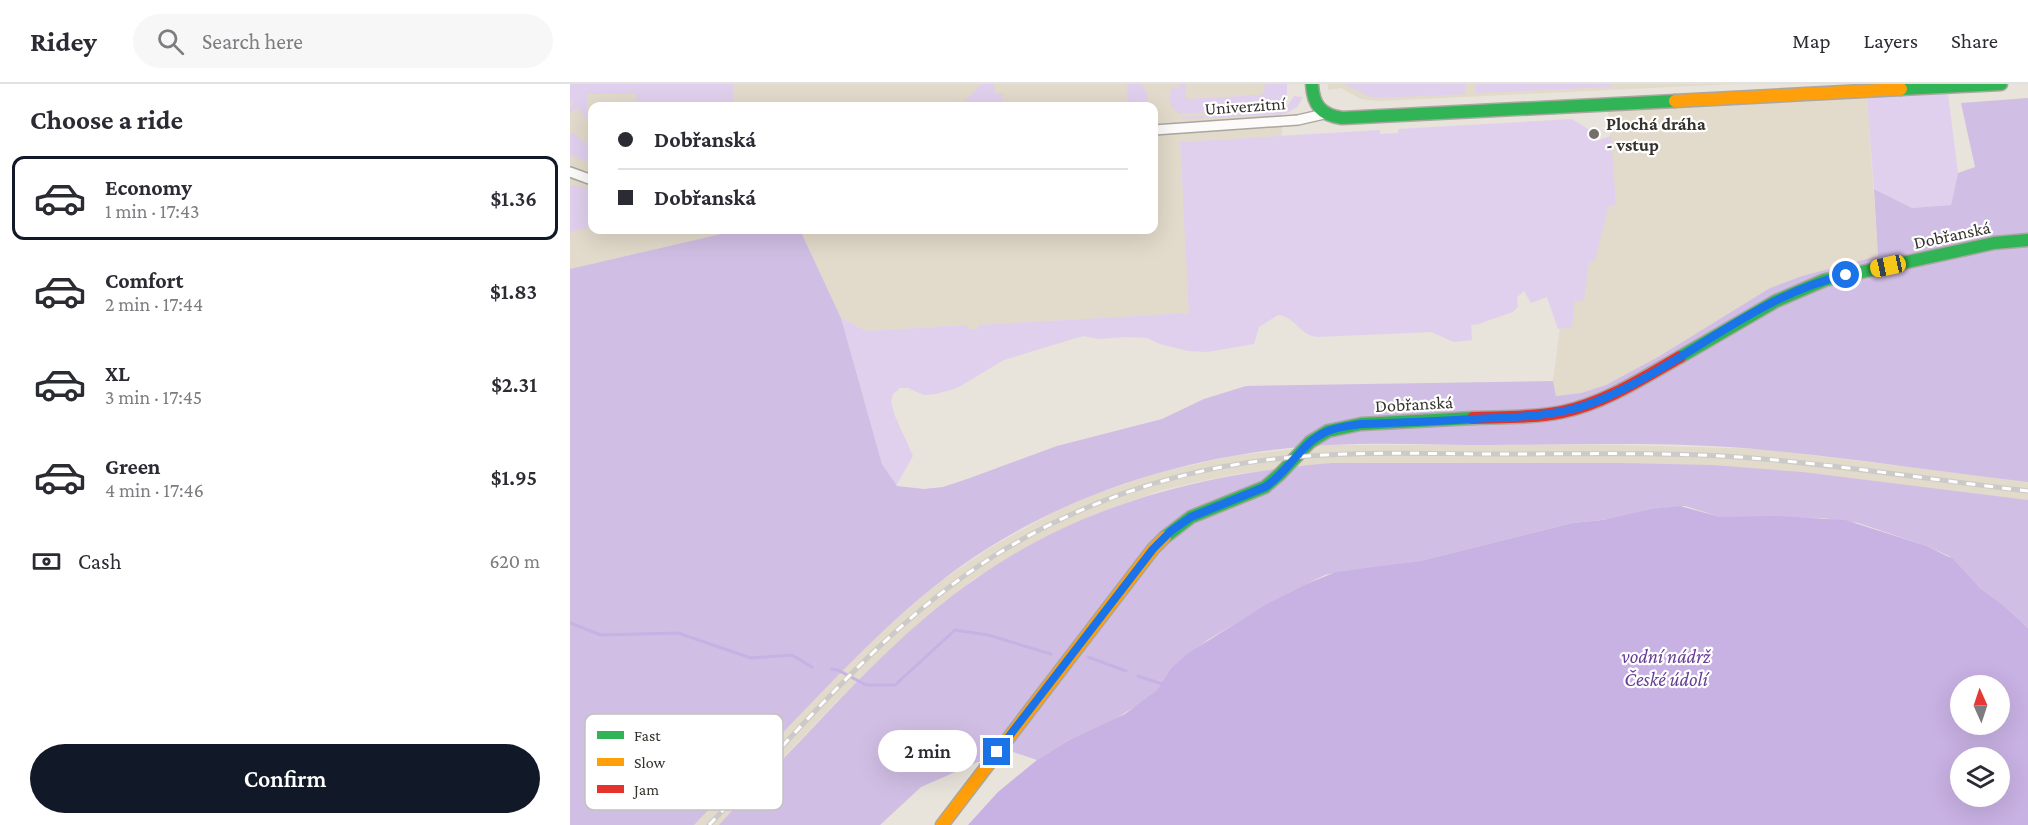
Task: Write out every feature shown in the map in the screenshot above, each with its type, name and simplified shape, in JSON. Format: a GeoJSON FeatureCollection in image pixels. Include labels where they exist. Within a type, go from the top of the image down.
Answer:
{"type":"FeatureCollection","features":[{"type":"Feature","properties":{"kind":"street"},"geometry":{"type":"LineString","coordinates":[[1312,84],[1313,99],[1324,114]]}},
{"type":"Feature","properties":{"kind":"street","name":"Univerzitní"},"geometry":{"type":"LineString","coordinates":[[1158,130],[1290,121],[1324,114],[1342,118],[2001,84]]}},
{"type":"Feature","properties":{"kind":"street"},"geometry":{"type":"LineString","coordinates":[[570,172],[588,179]]}},
{"type":"Feature","properties":{"kind":"street","name":"Dobřanská"},"geometry":{"type":"LineString","coordinates":[[942,825],[1153,549],[1171,531],[1191,517],[1265,487],[1274,481],[1304,448],[1320,435],[1344,426],[1361,424],[1533,416],[1562,411],[1594,402],[1626,388],[1776,301],[1825,280],[1995,243],[2028,240]]}},
{"type":"Feature","properties":{"kind":"shaded area"},"geometry":{"type":"Polygon","coordinates":[[[570,84],[1282,84],[1282,136],[1180,142],[1190,313],[978,325],[978,329],[968,330],[968,325],[867,331],[841,318],[802,234],[1158,234],[1158,102],[588,102],[588,234],[721,234],[570,269],[570,84]]]}},
{"type":"Feature","properties":{"kind":"shaded area"},"geometry":{"type":"Polygon","coordinates":[[[570,84],[733,84],[733,102],[637,102],[636,94],[587,94],[587,120],[577,108],[570,113],[570,107],[573,104],[570,100],[570,84]]]}},
{"type":"Feature","properties":{"kind":"shaded area"},"geometry":{"type":"Polygon","coordinates":[[[981,84],[994,84],[995,93],[1002,93],[1003,102],[965,102],[981,84]]]}},
{"type":"Feature","properties":{"kind":"shaded area"},"geometry":{"type":"Polygon","coordinates":[[[1127,84],[1142,84],[1148,95],[1147,102],[1128,102],[1127,84]]]}},
{"type":"Feature","properties":{"kind":"shaded area"},"geometry":{"type":"Polygon","coordinates":[[[1176,84],[1185,84],[1186,99],[1261,95],[1265,84],[1287,84],[1287,98],[1285,103],[1276,108],[1180,114],[1172,106],[1170,99],[1172,87],[1179,89],[1180,85],[1176,84]]]}},
{"type":"Feature","properties":{"kind":"shaded area"},"geometry":{"type":"Polygon","coordinates":[[[1328,84],[1735,84],[1379,101],[1361,99],[1341,88],[1328,90],[1328,84]]]}},
{"type":"Feature","properties":{"kind":"shaded area"},"geometry":{"type":"Polygon","coordinates":[[[1341,84],[1465,84],[1466,94],[1375,98],[1341,84]]]}},
{"type":"Feature","properties":{"kind":"shaded area"},"geometry":{"type":"Polygon","coordinates":[[[1476,84],[1612,84],[1611,87],[1476,93],[1476,84]]]}},
{"type":"Feature","properties":{"kind":"shaded area"},"geometry":{"type":"Polygon","coordinates":[[[1948,94],[1958,173],[1951,205],[1912,208],[1874,189],[1867,97],[1948,94]]]}},
{"type":"Feature","properties":{"kind":"shaded area"},"geometry":{"type":"Polygon","coordinates":[[[1294,96],[1303,97],[1297,107],[1285,114],[1181,119],[1183,117],[1279,111],[1285,109],[1294,96]]]}},
{"type":"Feature","properties":{"kind":"shaded area"},"geometry":{"type":"Polygon","coordinates":[[[1867,97],[1878,256],[1802,276],[1770,288],[1658,357],[1606,385],[1581,393],[1556,396],[1553,381],[1568,266],[1609,205],[1616,205],[1608,111],[1867,97]]]}},
{"type":"Feature","properties":{"kind":"shaded area"},"geometry":{"type":"Polygon","coordinates":[[[2028,98],[2028,482],[1798,453],[1663,444],[1350,444],[1285,449],[1196,463],[1110,489],[1068,506],[1027,525],[988,548],[934,586],[884,630],[783,732],[783,714],[585,714],[585,810],[708,810],[694,825],[570,825],[570,269],[721,234],[802,234],[841,318],[882,464],[897,486],[924,489],[943,487],[1057,446],[1162,419],[1204,399],[1246,386],[1553,381],[1556,396],[1581,393],[1606,385],[1658,357],[1770,288],[1802,276],[1878,256],[1874,189],[1912,208],[1951,205],[1958,173],[1975,167],[1961,103],[2028,98]]]}},
{"type":"Feature","properties":{"kind":"shaded area"},"geometry":{"type":"Polygon","coordinates":[[[1572,119],[1588,129],[1599,140],[1611,136],[1616,205],[1609,205],[1595,260],[1589,263],[1584,301],[1575,300],[1572,327],[1558,329],[1547,297],[1531,303],[1524,291],[1517,297],[1518,307],[1513,312],[1471,325],[1472,340],[1454,342],[1431,332],[1317,337],[1305,333],[1289,319],[1278,315],[1259,327],[1254,344],[1207,352],[1188,351],[1147,338],[1099,339],[1083,336],[1004,360],[957,388],[936,394],[924,395],[908,388],[900,388],[893,394],[891,402],[913,456],[896,486],[882,464],[841,318],[867,331],[968,325],[968,329],[978,329],[978,325],[1189,313],[1180,142],[1380,130],[1380,134],[1398,133],[1398,129],[1572,119]]]}},
{"type":"Feature","properties":{"kind":"shaded area"},"geometry":{"type":"Polygon","coordinates":[[[573,132],[588,143],[588,162],[570,155],[570,135],[573,132]]]}},
{"type":"Feature","properties":{"kind":"shaded area"},"geometry":{"type":"Polygon","coordinates":[[[570,185],[588,188],[588,228],[570,232],[570,185]]]}},
{"type":"Feature","properties":{"kind":"shaded area"},"geometry":{"type":"Polygon","coordinates":[[[1332,445],[1620,445],[1762,449],[2028,482],[2028,500],[1620,463],[1333,463],[1236,474],[1192,483],[1159,491],[1093,515],[1031,545],[974,579],[892,648],[783,758],[783,732],[824,689],[879,634],[937,584],[991,547],[1085,498],[1154,474],[1232,456],[1332,445]]]}},
{"type":"Feature","properties":{"kind":"shaded area"},"geometry":{"type":"Polygon","coordinates":[[[1333,463],[1712,465],[1802,472],[2028,500],[2028,628],[1980,588],[1949,556],[1927,546],[1858,523],[1823,518],[1720,517],[1685,506],[1663,508],[1603,520],[1572,523],[1420,561],[1325,575],[1292,591],[1209,639],[1171,668],[1157,690],[1115,719],[1071,739],[1037,760],[1013,752],[978,762],[921,787],[880,825],[719,825],[733,810],[783,810],[783,758],[887,652],[929,614],[974,580],[1015,554],[1057,531],[1101,512],[1145,497],[1191,484],[1285,468],[1333,463]]]}},
{"type":"Feature","properties":{"kind":"shaded area"},"geometry":{"type":"Polygon","coordinates":[[[708,810],[733,810],[719,825],[694,825],[708,810]]]}},
{"type":"Feature","properties":{"kind":"water","name":"vodní nádrž České údolí"},"geometry":{"type":"Polygon","coordinates":[[[1680,506],[1720,517],[1776,516],[1845,520],[1927,546],[1953,559],[1980,588],[2028,628],[2028,825],[968,825],[998,792],[1037,760],[1071,739],[1125,714],[1157,690],[1171,668],[1190,652],[1267,604],[1304,585],[1336,572],[1420,561],[1572,523],[1603,520],[1652,509],[1680,506]]]}},
{"type":"Feature","properties":{"kind":"waterway"},"geometry":{"type":"LineString","coordinates":[[570,623],[601,635],[678,633],[751,658],[792,655],[812,667]]}},
{"type":"Feature","properties":{"kind":"waterway"},"geometry":{"type":"LineString","coordinates":[[832,669],[866,685],[895,685],[955,630],[988,635],[1051,654]]}},
{"type":"Feature","properties":{"kind":"waterway"},"geometry":{"type":"LineString","coordinates":[[1088,657],[1126,671]]}},
{"type":"Feature","properties":{"kind":"waterway"},"geometry":{"type":"LineString","coordinates":[[1138,676],[1162,684]]}},
{"type":"Feature","properties":{"kind":"railway"},"geometry":{"type":"LineString","coordinates":[[783,745],[879,647],[954,583],[994,556],[1064,518],[1101,502],[1139,488],[1216,468],[1255,461],[1346,454],[1709,455],[1848,468],[2028,491]]}},
{"type":"Feature","properties":{"kind":"railway"},"geometry":{"type":"LineString","coordinates":[[709,825],[723,810]]}},
{"type":"Feature","properties":{"kind":"traffic: fast"},"geometry":{"type":"LineString","coordinates":[[1312,84],[1314,98],[1320,108],[1335,117],[1342,118],[1675,101]]}},
{"type":"Feature","properties":{"kind":"traffic: fast"},"geometry":{"type":"LineString","coordinates":[[1901,89],[2001,84]]}},
{"type":"Feature","properties":{"kind":"traffic: fast"},"geometry":{"type":"LineString","coordinates":[[1680,357],[1776,301],[1825,280],[1994,243],[2028,240]]}},
{"type":"Feature","properties":{"kind":"traffic: fast"},"geometry":{"type":"LineString","coordinates":[[1165,537],[1191,517],[1265,487],[1310,442],[1328,431],[1361,424],[1473,418]]}},
{"type":"Feature","properties":{"kind":"traffic: slow"},"geometry":{"type":"LineString","coordinates":[[1675,101],[1901,89]]}},
{"type":"Feature","properties":{"kind":"traffic: slow"},"geometry":{"type":"LineString","coordinates":[[942,825],[1153,549],[1165,537]]}},
{"type":"Feature","properties":{"kind":"traffic: jam"},"geometry":{"type":"LineString","coordinates":[[1473,418],[1540,415],[1578,408],[1623,389],[1680,357]]}},
{"type":"Feature","properties":{"kind":"place","name":"Plochá dráha - vstup"},"geometry":{"type":"Point","coordinates":[1594,134]}},
{"type":"Feature","properties":{"kind":"route"},"geometry":{"type":"LineString","coordinates":[[997,752],[1153,549],[1171,531],[1191,517],[1265,487],[1282,474],[1304,448],[1320,435],[1329,430],[1361,424],[1533,416],[1594,402],[1626,388],[1776,301],[1825,280],[1846,275]]}}]}
